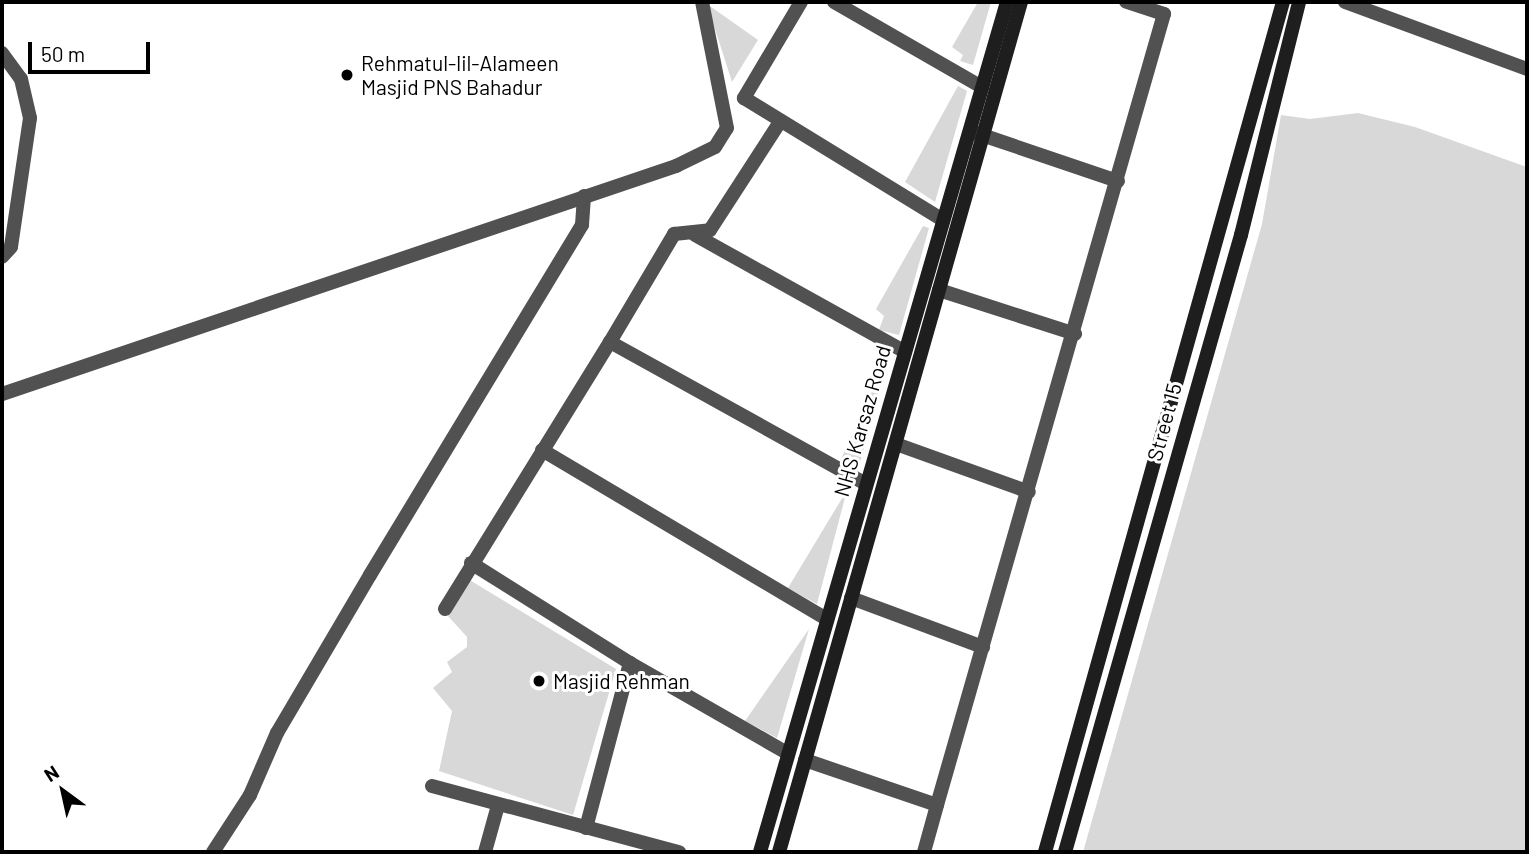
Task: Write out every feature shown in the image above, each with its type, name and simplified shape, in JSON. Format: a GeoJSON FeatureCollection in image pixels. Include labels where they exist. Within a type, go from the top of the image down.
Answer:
{"type":"FeatureCollection","features":[{"type":"Feature","properties":{"kind":"street"},"geometry":{"type":"LineString","coordinates":[[2,394],[48,382],[676,166],[715,147],[727,128],[702,2]]}},
{"type":"Feature","properties":{"kind":"street"},"geometry":{"type":"LineString","coordinates":[[801,2],[744,98],[940,218]]}},
{"type":"Feature","properties":{"kind":"street"},"geometry":{"type":"LineString","coordinates":[[834,2],[982,87]]}},
{"type":"Feature","properties":{"kind":"street","name":"NHS Karsaz Road"},"geometry":{"type":"LineString","coordinates":[[779,852],[939,289],[976,133],[982,87],[1006,2]]}},
{"type":"Feature","properties":{"kind":"street","name":"NHS Karsaz Road"},"geometry":{"type":"LineString","coordinates":[[760,852],[825,618],[905,352],[940,218],[976,133],[1021,2]]}},
{"type":"Feature","properties":{"kind":"street"},"geometry":{"type":"LineString","coordinates":[[924,852],[1075,334],[1165,8],[1125,2]]}},
{"type":"Feature","properties":{"kind":"street"},"geometry":{"type":"LineString","coordinates":[[1045,852],[1283,2]]}},
{"type":"Feature","properties":{"kind":"street","name":"Street 15"},"geometry":{"type":"LineString","coordinates":[[1065,852],[1241,235],[1298,2]]}},
{"type":"Feature","properties":{"kind":"street"},"geometry":{"type":"LineString","coordinates":[[1345,2],[1527,68]]}},
{"type":"Feature","properties":{"kind":"street"},"geometry":{"type":"LineString","coordinates":[[2,53],[21,79],[30,118],[11,247],[2,257]]}},
{"type":"Feature","properties":{"kind":"street"},"geometry":{"type":"LineString","coordinates":[[445,609],[674,234],[695,235],[710,230],[780,122]]}},
{"type":"Feature","properties":{"kind":"street"},"geometry":{"type":"LineString","coordinates":[[976,133],[1118,181]]}},
{"type":"Feature","properties":{"kind":"street"},"geometry":{"type":"LineString","coordinates":[[213,852],[250,795],[277,733],[363,586],[582,225],[584,196]]}},
{"type":"Feature","properties":{"kind":"street"},"geometry":{"type":"LineString","coordinates":[[695,235],[905,352]]}},
{"type":"Feature","properties":{"kind":"street"},"geometry":{"type":"LineString","coordinates":[[939,289],[1075,334]]}},
{"type":"Feature","properties":{"kind":"street"},"geometry":{"type":"LineString","coordinates":[[610,342],[866,484]]}},
{"type":"Feature","properties":{"kind":"street"},"geometry":{"type":"LineString","coordinates":[[887,408],[904,412]]}},
{"type":"Feature","properties":{"kind":"street"},"geometry":{"type":"LineString","coordinates":[[896,444],[1029,492]]}},
{"type":"Feature","properties":{"kind":"street"},"geometry":{"type":"LineString","coordinates":[[542,450],[825,618]]}},
{"type":"Feature","properties":{"kind":"street"},"geometry":{"type":"LineString","coordinates":[[471,563],[630,663],[789,748],[937,804]]}},
{"type":"Feature","properties":{"kind":"street"},"geometry":{"type":"LineString","coordinates":[[851,598],[983,646]]}},
{"type":"Feature","properties":{"kind":"street"},"geometry":{"type":"LineString","coordinates":[[586,828],[630,663]]}},
{"type":"Feature","properties":{"kind":"street"},"geometry":{"type":"LineString","coordinates":[[432,786],[679,852]]}},
{"type":"Feature","properties":{"kind":"street"},"geometry":{"type":"LineString","coordinates":[[485,852],[498,805]]}},
{"type":"Feature","properties":{"kind":"street"},"geometry":{"type":"LineString","coordinates":[[770,817],[787,822]]}},
{"type":"Feature","properties":{"kind":"shaded area"},"geometry":{"type":"Polygon","coordinates":[[[978,2],[991,2],[973,65],[960,61],[963,55],[952,47],[978,2]]]}},
{"type":"Feature","properties":{"kind":"shaded area"},"geometry":{"type":"Polygon","coordinates":[[[707,4],[758,40],[732,82],[707,4]]]}},
{"type":"Feature","properties":{"kind":"shaded area"},"geometry":{"type":"Polygon","coordinates":[[[958,86],[967,91],[935,202],[905,182],[958,86]]]}},
{"type":"Feature","properties":{"kind":"shaded area"},"geometry":{"type":"Polygon","coordinates":[[[1358,113],[1415,127],[1527,167],[1527,852],[1083,852],[1262,224],[1281,115],[1310,119],[1358,113]]]}},
{"type":"Feature","properties":{"kind":"shaded area"},"geometry":{"type":"Polygon","coordinates":[[[923,226],[929,228],[899,335],[879,330],[884,316],[876,309],[923,226]]]}},
{"type":"Feature","properties":{"kind":"shaded area"},"geometry":{"type":"Polygon","coordinates":[[[887,359],[858,470],[840,461],[887,359]]]}},
{"type":"Feature","properties":{"kind":"shaded area"},"geometry":{"type":"Polygon","coordinates":[[[847,490],[817,604],[788,588],[847,490]]]}},
{"type":"Feature","properties":{"kind":"shaded area"},"geometry":{"type":"Polygon","coordinates":[[[468,579],[616,669],[573,815],[439,771],[452,711],[433,688],[452,672],[447,662],[467,647],[467,637],[448,616],[468,579]]]}},
{"type":"Feature","properties":{"kind":"shaded area"},"geometry":{"type":"Polygon","coordinates":[[[809,629],[777,738],[745,721],[809,629]]]}},
{"type":"Feature","properties":{"kind":"place","name":"Rehmatul-lil-Alameen Masjid PNS Bahadur"},"geometry":{"type":"Point","coordinates":[347,75]}},
{"type":"Feature","properties":{"kind":"place","name":"Masjid Rehman"},"geometry":{"type":"Point","coordinates":[539,681]}}]}
